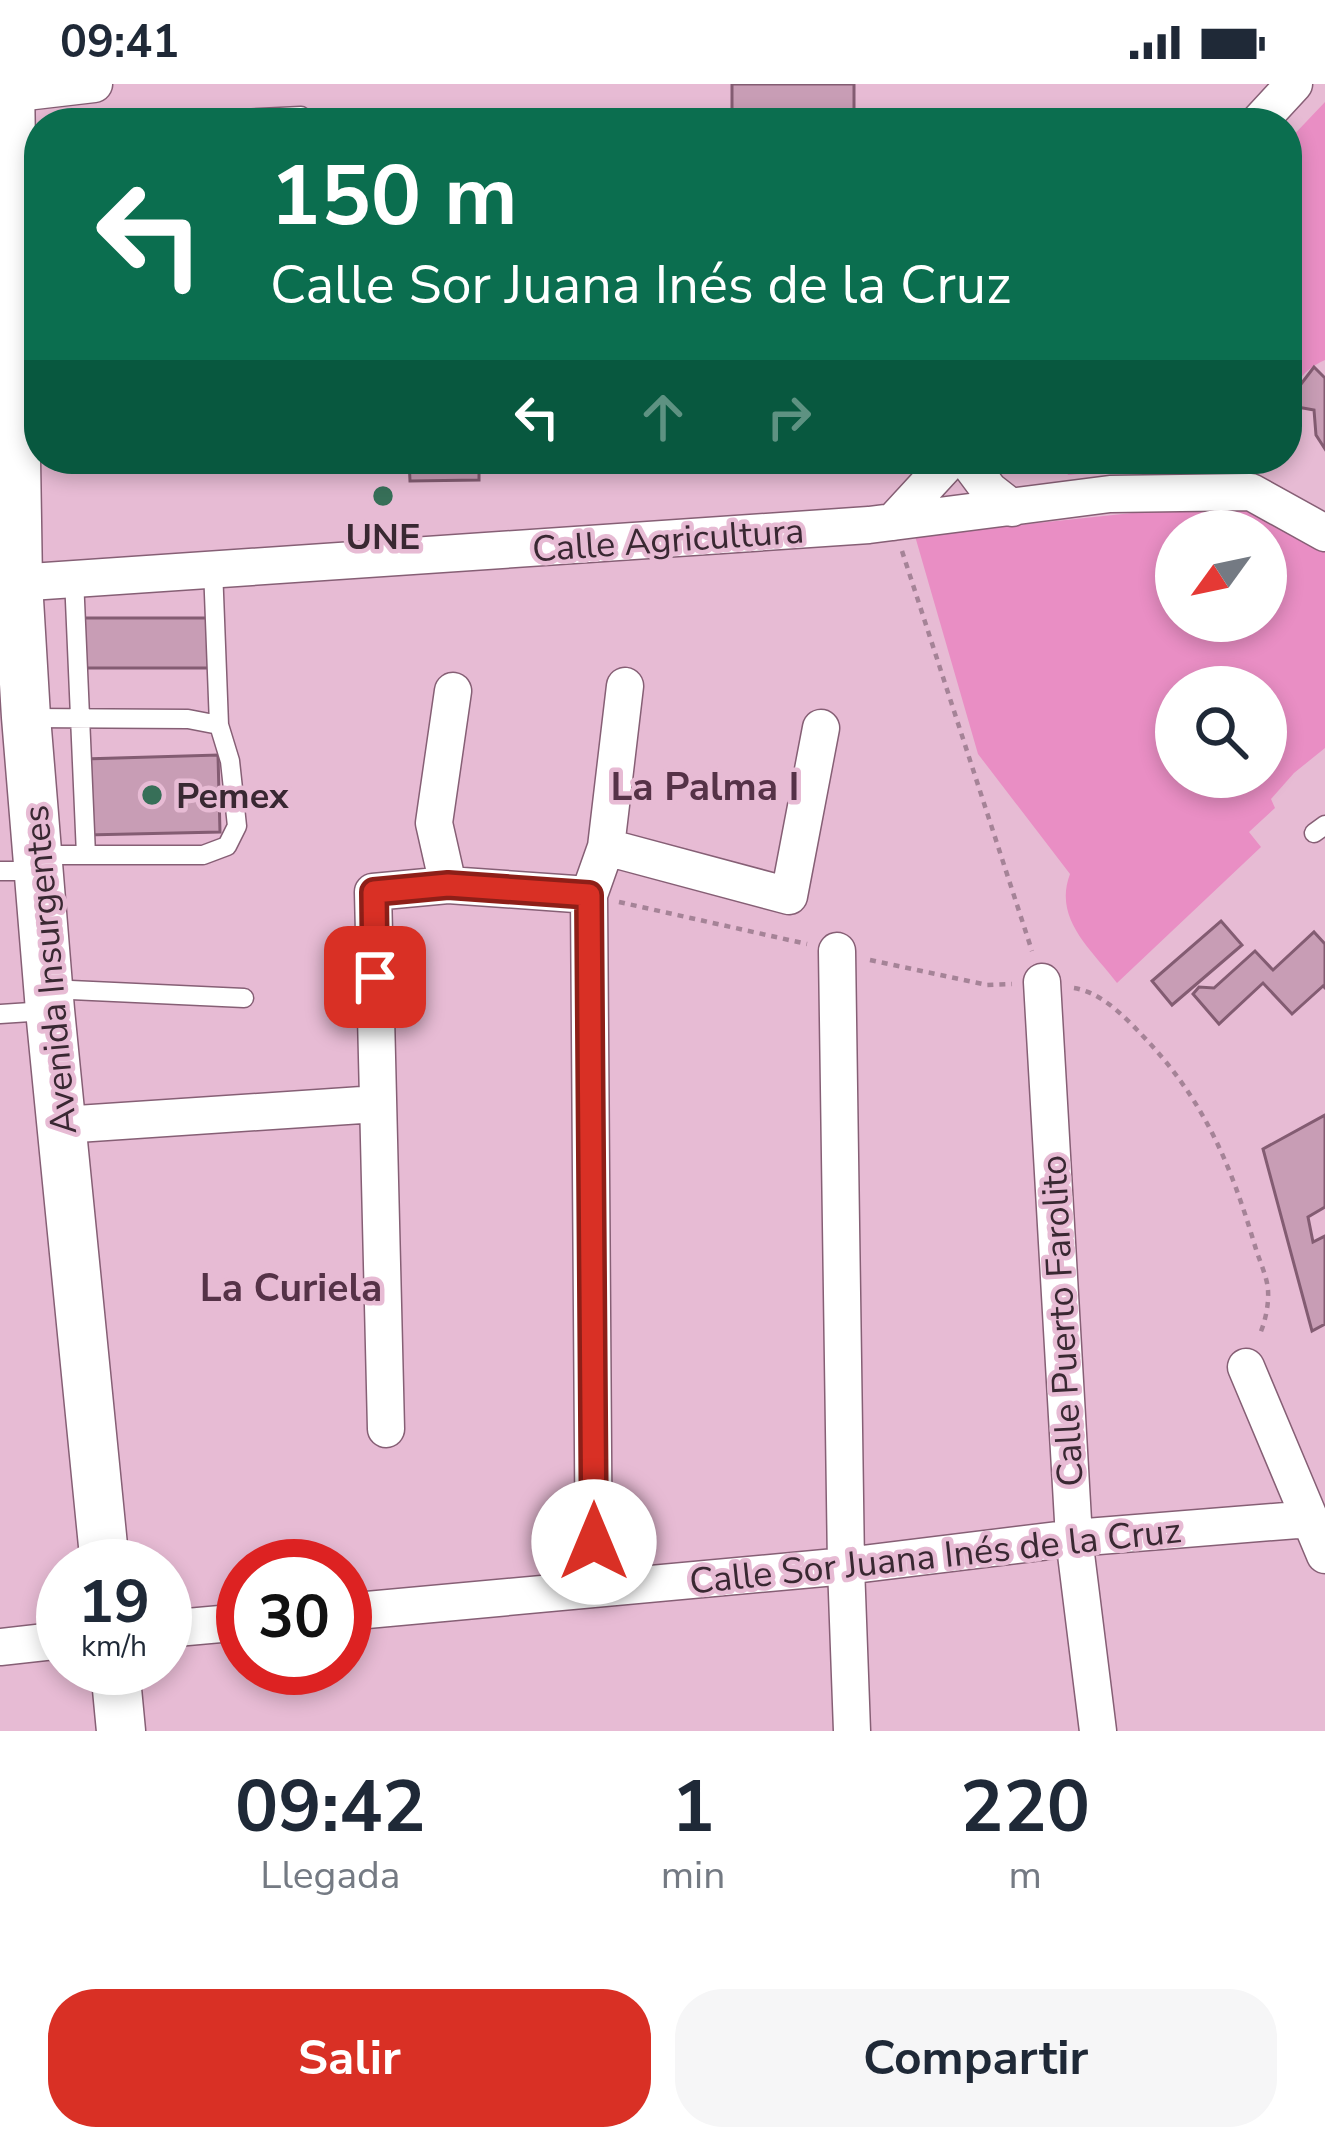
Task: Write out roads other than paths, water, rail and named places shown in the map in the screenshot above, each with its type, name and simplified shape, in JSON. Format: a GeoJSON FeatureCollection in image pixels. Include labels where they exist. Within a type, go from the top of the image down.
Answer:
{"type":"FeatureCollection","features":[{"type":"Feature","properties":{"kind":"main road","name":"Avenida Insurgentes"},"geometry":{"type":"LineString","coordinates":[[11,105],[9,583],[26,718],[25,866],[50,1000],[102,1539]]}},
{"type":"Feature","properties":{"kind":"main road"},"geometry":{"type":"LineString","coordinates":[[118,1695],[122,1731]]}},
{"type":"Feature","properties":{"kind":"street"},"geometry":{"type":"LineString","coordinates":[[11,105],[94,84]]}},
{"type":"Feature","properties":{"kind":"street"},"geometry":{"type":"LineString","coordinates":[[1272,108],[1294,84]]}},
{"type":"Feature","properties":{"kind":"street"},"geometry":{"type":"LineString","coordinates":[[892,522],[936,474]]}},
{"type":"Feature","properties":{"kind":"street"},"geometry":{"type":"LineString","coordinates":[[964,474],[1012,508]]}},
{"type":"Feature","properties":{"kind":"street","name":"Calle Agricultura"},"geometry":{"type":"LineString","coordinates":[[9,583],[892,522],[1109,494],[1251,491],[1325,533]]}},
{"type":"Feature","properties":{"kind":"street"},"geometry":{"type":"LineString","coordinates":[[594,1588],[589,895],[606,847],[626,686]]}},
{"type":"Feature","properties":{"kind":"street"},"geometry":{"type":"LineString","coordinates":[[448,885],[434,823],[453,691]]}},
{"type":"Feature","properties":{"kind":"street"},"geometry":{"type":"LineString","coordinates":[[606,847],[789,896],[821,728]]}},
{"type":"Feature","properties":{"kind":"street"},"geometry":{"type":"LineString","coordinates":[[386,1429],[374,892],[448,885],[589,895]]}},
{"type":"Feature","properties":{"kind":"street"},"geometry":{"type":"LineString","coordinates":[[837,951],[852,1731]]}},
{"type":"Feature","properties":{"kind":"street","name":"Calle Puerto Farolito"},"geometry":{"type":"LineString","coordinates":[[1042,982],[1074,1538],[1097,1731]]}},
{"type":"Feature","properties":{"kind":"street"},"geometry":{"type":"LineString","coordinates":[[62,1125],[376,1104]]}},
{"type":"Feature","properties":{"kind":"street"},"geometry":{"type":"LineString","coordinates":[[1246,1367],[1325,1555]]}},
{"type":"Feature","properties":{"kind":"street","name":"Calle Sor Juana Inés de la Cruz"},"geometry":{"type":"LineString","coordinates":[[372,1609],[846,1566],[1074,1538],[1310,1520]]}},
{"type":"Feature","properties":{"kind":"street"},"geometry":{"type":"LineString","coordinates":[[0,1647],[36,1643]]}},
{"type":"Feature","properties":{"kind":"lane"},"geometry":{"type":"LineString","coordinates":[[25,866],[86,855],[203,855],[227,846],[236,826],[230,760],[219,725],[213,568]]}},
{"type":"Feature","properties":{"kind":"lane"},"geometry":{"type":"LineString","coordinates":[[74,578],[86,855]]}},
{"type":"Feature","properties":{"kind":"lane"},"geometry":{"type":"LineString","coordinates":[[26,718],[188,719],[219,725]]}},
{"type":"Feature","properties":{"kind":"lane"},"geometry":{"type":"LineString","coordinates":[[0,1014],[50,1000],[244,998]]}},
{"type":"Feature","properties":{"kind":"place","name":"UNE"},"geometry":{"type":"Point","coordinates":[383,496]}},
{"type":"Feature","properties":{"kind":"place","name":"Pemex"},"geometry":{"type":"Point","coordinates":[152,795]}},
{"type":"Feature","properties":{"kind":"district","name":"La Palma I"},"geometry":{"type":"Point","coordinates":[705,786]}},
{"type":"Feature","properties":{"kind":"district","name":"La Curiela"},"geometry":{"type":"Point","coordinates":[291,1287]}}]}
